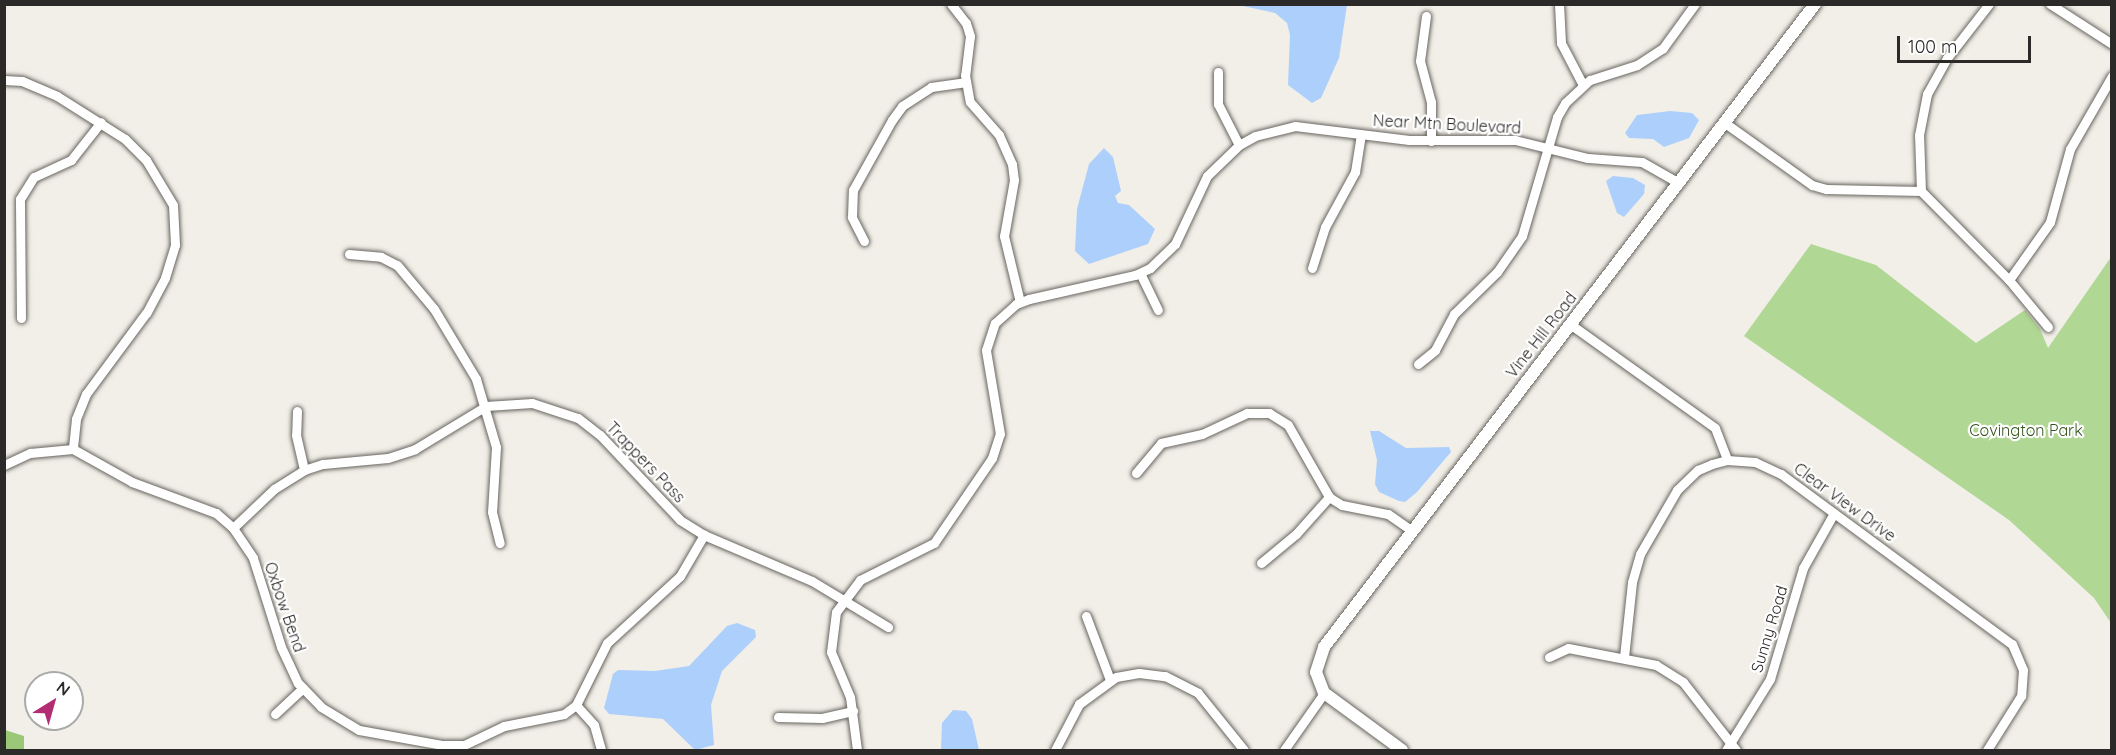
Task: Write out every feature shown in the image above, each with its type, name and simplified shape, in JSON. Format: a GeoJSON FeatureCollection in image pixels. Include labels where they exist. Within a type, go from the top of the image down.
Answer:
{"type":"FeatureCollection","features":[{"type":"Feature","properties":{"kind":"street"},"geometry":{"type":"LineString","coordinates":[[951,4],[966,23],[970,36],[965,82],[970,102],[999,135],[1012,164],[1014,180],[1004,236],[1020,302]]}},
{"type":"Feature","properties":{"kind":"street"},"geometry":{"type":"LineString","coordinates":[[1559,4],[1561,43],[1583,85]]}},
{"type":"Feature","properties":{"kind":"street"},"geometry":{"type":"LineString","coordinates":[[1418,364],[1436,350],[1465,299],[1511,255],[1530,215],[1557,117],[1583,85],[1605,73],[1637,65],[1664,48],[1695,4]]}},
{"type":"Feature","properties":{"kind":"street","name":"Vine Hill Road"},"geometry":{"type":"LineString","coordinates":[[1324,693],[1316,672],[1324,647],[1815,4]]}},
{"type":"Feature","properties":{"kind":"street"},"geometry":{"type":"LineString","coordinates":[[1989,4],[1947,58],[1927,94],[1919,135],[1921,191],[2009,280],[2048,327]]}},
{"type":"Feature","properties":{"kind":"street"},"geometry":{"type":"LineString","coordinates":[[2050,4],[2112,44]]}},
{"type":"Feature","properties":{"kind":"street"},"geometry":{"type":"LineString","coordinates":[[1426,16],[1420,62],[1431,102],[1431,141]]}},
{"type":"Feature","properties":{"kind":"street"},"geometry":{"type":"LineString","coordinates":[[1218,72],[1222,117],[1239,145]]}},
{"type":"Feature","properties":{"kind":"street"},"geometry":{"type":"LineString","coordinates":[[2009,280],[2050,222],[2070,149],[2112,76]]}},
{"type":"Feature","properties":{"kind":"street"},"geometry":{"type":"LineString","coordinates":[[4,80],[22,81],[57,96],[101,122],[146,160],[164,186],[172,205],[175,245],[165,278],[146,313],[86,394],[75,419],[73,449],[30,453],[4,465]]}},
{"type":"Feature","properties":{"kind":"street"},"geometry":{"type":"LineString","coordinates":[[864,241],[852,217],[853,190],[892,120],[902,106],[923,91],[965,82]]}},
{"type":"Feature","properties":{"kind":"street"},"geometry":{"type":"LineString","coordinates":[[21,318],[20,199],[34,177],[71,160],[101,122]]}},
{"type":"Feature","properties":{"kind":"street"},"geometry":{"type":"LineString","coordinates":[[1725,123],[1805,181],[1826,189],[1921,191]]}},
{"type":"Feature","properties":{"kind":"street","name":"Near Mtn Boulevard"},"geometry":{"type":"LineString","coordinates":[[843,600],[860,580],[934,543],[992,458],[1000,434],[988,364],[989,336],[1004,313],[1020,302],[1140,273],[1164,258],[1175,244],[1208,176],[1239,145],[1255,136],[1295,126],[1431,141],[1515,140],[1588,158],[1642,162],[1679,183]]}},
{"type":"Feature","properties":{"kind":"street"},"geometry":{"type":"LineString","coordinates":[[1312,268],[1325,227],[1355,172],[1361,135]]}},
{"type":"Feature","properties":{"kind":"street"},"geometry":{"type":"LineString","coordinates":[[350,254],[381,256],[397,266],[434,309],[476,379],[486,406],[496,447],[492,512],[500,543]]}},
{"type":"Feature","properties":{"kind":"street"},"geometry":{"type":"LineString","coordinates":[[1140,273],[1158,310]]}},
{"type":"Feature","properties":{"kind":"street"},"geometry":{"type":"LineString","coordinates":[[1570,324],[1715,428],[1727,460],[1698,470],[1686,479],[1652,527],[1632,582],[1624,657]]}},
{"type":"Feature","properties":{"kind":"street","name":"Trappers Pass"},"geometry":{"type":"LineString","coordinates":[[233,528],[274,489],[304,470],[323,464],[388,458],[415,449],[486,406],[532,403],[578,418],[624,456],[680,520],[704,535],[812,581],[888,627]]}},
{"type":"Feature","properties":{"kind":"street"},"geometry":{"type":"LineString","coordinates":[[297,411],[296,435],[304,470]]}},
{"type":"Feature","properties":{"kind":"street"},"geometry":{"type":"LineString","coordinates":[[1136,473],[1161,443],[1202,434],[1246,413],[1269,413],[1288,424],[1329,497],[1342,505],[1388,514],[1412,531]]}},
{"type":"Feature","properties":{"kind":"street","name":"Oxbow Bend"},"geometry":{"type":"LineString","coordinates":[[73,449],[92,456],[132,483],[216,513],[233,528],[253,558],[281,647],[303,688],[321,707],[359,730],[465,748],[504,726],[564,714],[576,705]]}},
{"type":"Feature","properties":{"kind":"street","name":"Clear View Drive"},"geometry":{"type":"LineString","coordinates":[[1727,460],[1768,467],[2002,634],[2016,650],[2023,670],[2021,696],[1987,750]]}},
{"type":"Feature","properties":{"kind":"street"},"geometry":{"type":"LineString","coordinates":[[1261,563],[1296,534],[1329,497]]}},
{"type":"Feature","properties":{"kind":"street","name":"Sunny Road"},"geometry":{"type":"LineString","coordinates":[[1731,748],[1770,679],[1803,568],[1834,513]]}},
{"type":"Feature","properties":{"kind":"street"},"geometry":{"type":"LineString","coordinates":[[601,750],[594,725],[576,705],[607,643],[680,576],[704,535]]}},
{"type":"Feature","properties":{"kind":"street"},"geometry":{"type":"LineString","coordinates":[[843,600],[831,630],[831,652],[853,711],[857,750]]}},
{"type":"Feature","properties":{"kind":"street"},"geometry":{"type":"LineString","coordinates":[[1086,616],[1110,680]]}},
{"type":"Feature","properties":{"kind":"street"},"geometry":{"type":"LineString","coordinates":[[1549,657],[1568,648],[1656,665],[1683,682],[1731,748]]}},
{"type":"Feature","properties":{"kind":"street"},"geometry":{"type":"LineString","coordinates":[[1055,750],[1079,704],[1110,680],[1139,673],[1165,676],[1188,686],[1207,701],[1244,750]]}},
{"type":"Feature","properties":{"kind":"street"},"geometry":{"type":"LineString","coordinates":[[275,714],[303,688]]}},
{"type":"Feature","properties":{"kind":"street"},"geometry":{"type":"LineString","coordinates":[[1284,750],[1324,693],[1402,750]]}},
{"type":"Feature","properties":{"kind":"street"},"geometry":{"type":"LineString","coordinates":[[778,717],[822,718],[853,711]]}},
{"type":"Feature","properties":{"kind":"green space","name":"Covington Park"},"geometry":{"type":"Polygon","coordinates":[[[1811,244],[1876,265],[1976,343],[2025,310],[2040,329],[2048,348],[2111,257],[2111,623],[2094,598],[2009,520],[1744,336],[1811,244]]]}},
{"type":"Feature","properties":{"kind":"green space"},"geometry":{"type":"Polygon","coordinates":[[[5,730],[24,736],[24,750],[5,750],[5,730]]]}},
{"type":"Feature","properties":{"kind":"water"},"geometry":{"type":"Polygon","coordinates":[[[1238,5],[1347,5],[1339,58],[1321,98],[1312,103],[1288,85],[1290,35],[1287,23],[1275,13],[1238,5]]]}},
{"type":"Feature","properties":{"kind":"water"},"geometry":{"type":"Polygon","coordinates":[[[1670,111],[1692,113],[1699,120],[1689,138],[1664,147],[1653,139],[1629,138],[1625,133],[1637,115],[1670,111]]]}},
{"type":"Feature","properties":{"kind":"water"},"geometry":{"type":"Polygon","coordinates":[[[1104,148],[1113,157],[1121,191],[1115,196],[1118,203],[1129,205],[1155,229],[1148,244],[1089,264],[1075,251],[1077,209],[1089,164],[1104,148]]]}},
{"type":"Feature","properties":{"kind":"water"},"geometry":{"type":"Polygon","coordinates":[[[1613,176],[1633,178],[1645,185],[1644,194],[1624,217],[1617,213],[1606,181],[1613,176]]]}},
{"type":"Feature","properties":{"kind":"water"},"geometry":{"type":"Polygon","coordinates":[[[1370,431],[1379,431],[1406,448],[1449,447],[1451,452],[1417,492],[1405,502],[1399,501],[1379,492],[1375,484],[1377,460],[1370,431]]]}},
{"type":"Feature","properties":{"kind":"water"},"geometry":{"type":"Polygon","coordinates":[[[737,623],[755,630],[756,637],[722,671],[711,705],[714,745],[695,750],[663,719],[609,714],[604,708],[613,674],[618,670],[655,671],[689,666],[727,626],[737,623]]]}},
{"type":"Feature","properties":{"kind":"water"},"geometry":{"type":"Polygon","coordinates":[[[953,710],[966,711],[972,719],[979,750],[941,750],[942,723],[953,710]]]}}]}
